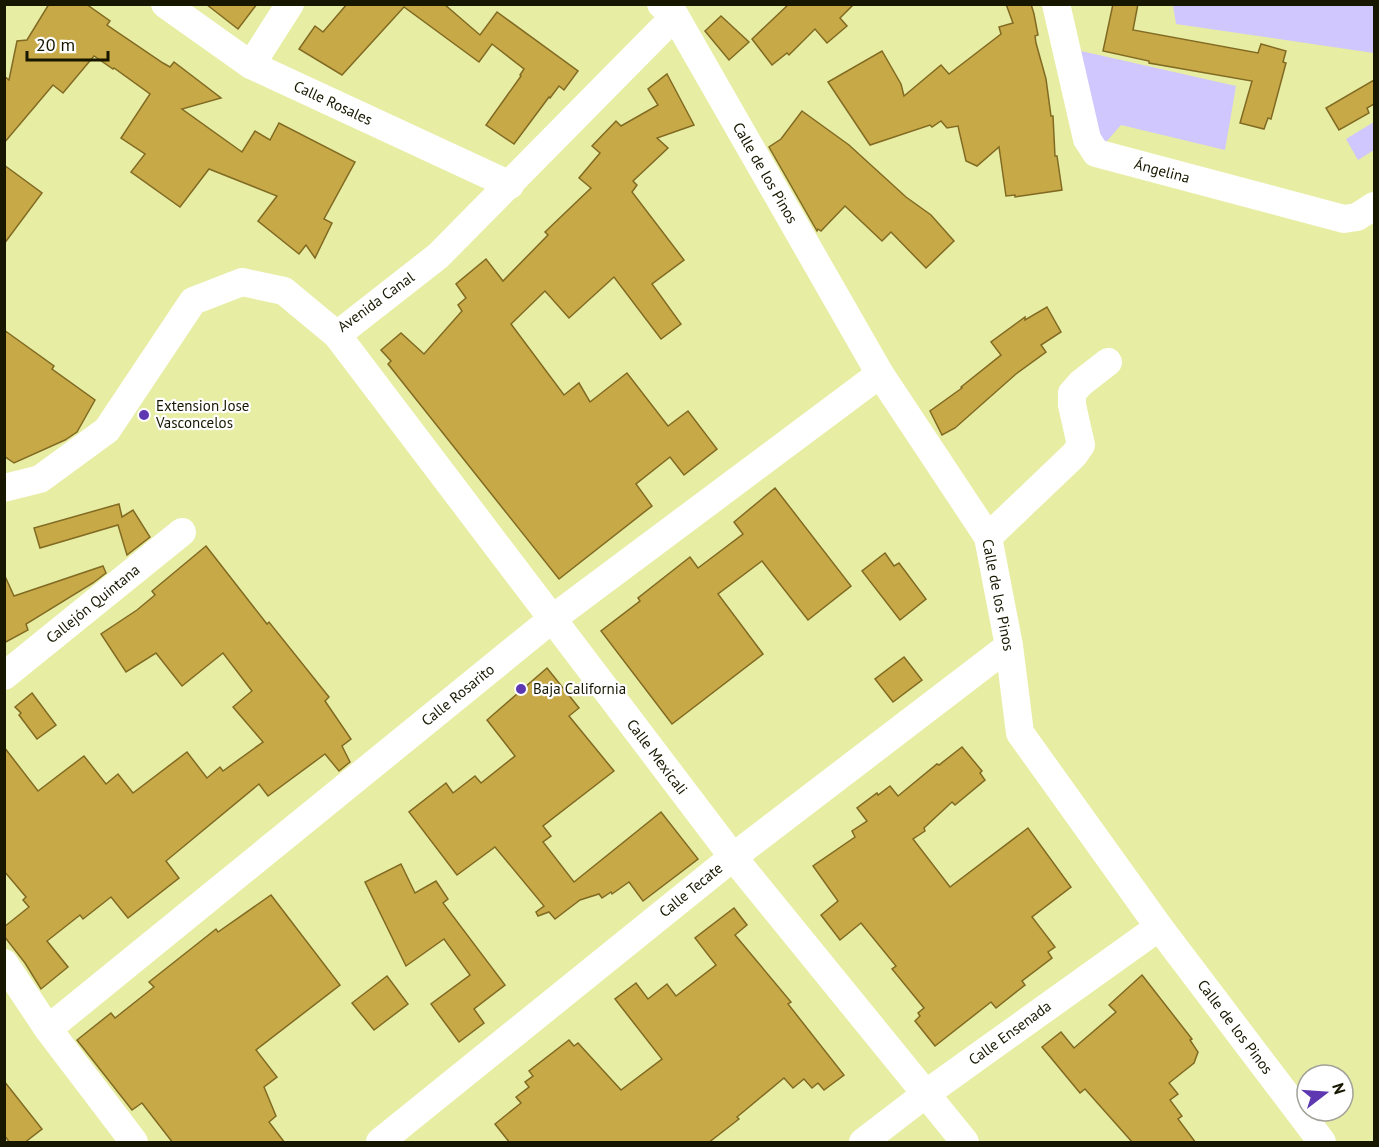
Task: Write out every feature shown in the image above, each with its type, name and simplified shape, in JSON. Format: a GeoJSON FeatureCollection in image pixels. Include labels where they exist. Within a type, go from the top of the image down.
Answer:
{"type":"FeatureCollection","features":[{"type":"Feature","properties":{"kind":"street","name":"Calle Rosales"},"geometry":{"type":"LineString","coordinates":[[165,4],[251,66],[510,185]]}},
{"type":"Feature","properties":{"kind":"street"},"geometry":{"type":"LineString","coordinates":[[251,66],[290,4]]}},
{"type":"Feature","properties":{"kind":"street","name":"Ángelina"},"geometry":{"type":"LineString","coordinates":[[1056,4],[1087,139],[1096,153],[1344,219],[1357,217],[1374,206]]}},
{"type":"Feature","properties":{"kind":"street","name":"Avenida Canal"},"geometry":{"type":"LineString","coordinates":[[4,488],[40,479],[107,430],[193,301],[242,282],[284,291],[337,335],[438,256],[510,185],[668,10]]}},
{"type":"Feature","properties":{"kind":"street","name":"Calle de los Pinos"},"geometry":{"type":"LineString","coordinates":[[668,10],[880,374],[988,537],[1008,646],[1020,733],[1159,927],[1322,1143]]}},
{"type":"Feature","properties":{"kind":"street","name":"Calle Mexicali"},"geometry":{"type":"LineString","coordinates":[[337,335],[733,857],[927,1093],[965,1143]]}},
{"type":"Feature","properties":{"kind":"street"},"geometry":{"type":"LineString","coordinates":[[988,537],[1074,455],[1081,445],[1072,405],[1072,393],[1108,362]]}},
{"type":"Feature","properties":{"kind":"street","name":"Calle Rosarito"},"geometry":{"type":"LineString","coordinates":[[48,1029],[552,619],[880,374]]}},
{"type":"Feature","properties":{"kind":"street","name":"Callejón Quintana"},"geometry":{"type":"LineString","coordinates":[[4,676],[182,531]]}},
{"type":"Feature","properties":{"kind":"street","name":"Calle Tecate"},"geometry":{"type":"LineString","coordinates":[[380,1143],[733,857],[1008,646]]}},
{"type":"Feature","properties":{"kind":"street","name":"Calle Ensenada"},"geometry":{"type":"LineString","coordinates":[[863,1143],[927,1093],[1159,927]]}},
{"type":"Feature","properties":{"kind":"street"},"geometry":{"type":"LineString","coordinates":[[4,963],[48,1029],[134,1143]]}},
{"type":"Feature","properties":{"kind":"shaded area"},"geometry":{"type":"Polygon","coordinates":[[[1173,5],[1374,5],[1374,53],[1176,24],[1173,5]]]}},
{"type":"Feature","properties":{"kind":"shaded area"},"geometry":{"type":"Polygon","coordinates":[[[1081,51],[1236,86],[1225,150],[1121,125],[1106,142],[1096,133],[1081,51]]]}},
{"type":"Feature","properties":{"kind":"shaded area"},"geometry":{"type":"Polygon","coordinates":[[[1374,122],[1374,150],[1358,160],[1346,139],[1374,122]]]}},
{"type":"Feature","properties":{"kind":"building"},"geometry":{"type":"Polygon","coordinates":[[[49,4],[86,4],[110,21],[107,25],[170,67],[174,62],[221,98],[182,109],[242,152],[255,131],[270,140],[279,123],[355,162],[324,219],[332,223],[315,258],[306,245],[299,254],[258,221],[277,196],[209,169],[180,207],[131,172],[145,154],[121,138],[150,94],[94,56],[63,93],[53,85],[4,143],[4,76],[9,80],[17,41],[27,40],[49,4]]]}},
{"type":"Feature","properties":{"kind":"building"},"geometry":{"type":"Polygon","coordinates":[[[206,4],[257,4],[238,29],[206,4]]]}},
{"type":"Feature","properties":{"kind":"building"},"geometry":{"type":"Polygon","coordinates":[[[347,4],[444,4],[480,35],[497,12],[578,71],[564,90],[559,86],[549,97],[514,144],[486,125],[524,69],[492,44],[479,62],[404,7],[342,75],[299,49],[315,26],[323,32],[347,4]]]}},
{"type":"Feature","properties":{"kind":"building"},"geometry":{"type":"Polygon","coordinates":[[[789,4],[854,4],[840,18],[847,26],[827,43],[815,29],[789,55],[787,53],[772,65],[752,39],[789,4]]]}},
{"type":"Feature","properties":{"kind":"building"},"geometry":{"type":"Polygon","coordinates":[[[1006,4],[1031,4],[1038,35],[1035,36],[1036,43],[1046,79],[1051,116],[1053,116],[1055,156],[1057,156],[1062,190],[1015,197],[1015,195],[1006,196],[999,147],[977,166],[966,161],[958,126],[947,128],[941,121],[932,127],[930,125],[870,145],[828,82],[882,51],[901,84],[904,96],[941,65],[949,74],[1001,34],[999,27],[1013,23],[1006,4]]]}},
{"type":"Feature","properties":{"kind":"building"},"geometry":{"type":"Polygon","coordinates":[[[1113,4],[1138,4],[1133,30],[1258,53],[1261,44],[1286,51],[1283,62],[1286,63],[1271,119],[1268,118],[1264,129],[1240,123],[1252,81],[1149,63],[1149,61],[1103,51],[1113,4]]]}},
{"type":"Feature","properties":{"kind":"building"},"geometry":{"type":"Polygon","coordinates":[[[721,16],[749,42],[729,60],[705,31],[721,16]]]}},
{"type":"Feature","properties":{"kind":"building"},"geometry":{"type":"Polygon","coordinates":[[[667,74],[694,125],[657,138],[668,148],[633,181],[637,185],[632,192],[684,260],[652,284],[681,324],[661,339],[614,277],[569,318],[545,291],[511,324],[564,395],[579,383],[590,402],[627,373],[668,426],[688,411],[717,449],[684,475],[670,457],[636,484],[652,506],[559,579],[388,364],[391,361],[381,350],[401,333],[424,354],[462,311],[458,305],[466,298],[456,284],[486,259],[503,281],[548,235],[545,232],[591,188],[579,178],[600,153],[592,146],[616,121],[621,126],[658,105],[648,89],[667,74]]]}},
{"type":"Feature","properties":{"kind":"building"},"geometry":{"type":"Polygon","coordinates":[[[1374,80],[1374,104],[1367,108],[1369,113],[1339,130],[1326,108],[1374,80]]]}},
{"type":"Feature","properties":{"kind":"building"},"geometry":{"type":"Polygon","coordinates":[[[802,111],[849,145],[906,197],[931,215],[954,241],[926,268],[891,232],[882,241],[845,206],[821,231],[818,229],[817,231],[769,147],[781,139],[802,111]]]}},
{"type":"Feature","properties":{"kind":"building"},"geometry":{"type":"Polygon","coordinates":[[[4,165],[42,193],[4,244],[4,165]]]}},
{"type":"Feature","properties":{"kind":"building"},"geometry":{"type":"Polygon","coordinates":[[[1047,307],[1061,332],[1041,345],[1046,352],[1016,374],[955,428],[942,435],[930,411],[1001,355],[991,342],[1025,317],[1025,320],[1047,307]]]}},
{"type":"Feature","properties":{"kind":"building"},"geometry":{"type":"Polygon","coordinates":[[[4,330],[54,366],[52,369],[95,400],[77,432],[65,440],[14,463],[4,456],[4,330]]]}},
{"type":"Feature","properties":{"kind":"building"},"geometry":{"type":"Polygon","coordinates":[[[775,488],[851,586],[808,620],[762,561],[718,594],[763,654],[672,724],[601,631],[640,601],[638,598],[690,557],[698,568],[743,534],[734,522],[775,488]]]}},
{"type":"Feature","properties":{"kind":"building"},"geometry":{"type":"Polygon","coordinates":[[[119,504],[122,517],[133,510],[150,537],[127,555],[118,525],[40,548],[34,528],[119,504]]]}},
{"type":"Feature","properties":{"kind":"building"},"geometry":{"type":"Polygon","coordinates":[[[206,546],[267,624],[269,622],[329,697],[325,701],[351,739],[342,746],[350,762],[339,771],[325,754],[268,796],[259,784],[166,861],[179,878],[128,918],[111,897],[83,919],[80,915],[47,941],[68,967],[41,989],[4,936],[4,927],[29,907],[23,900],[26,897],[4,871],[4,747],[38,791],[84,756],[106,784],[118,774],[133,793],[187,752],[207,778],[220,767],[223,771],[263,742],[233,707],[252,691],[223,653],[182,686],[156,653],[126,672],[101,634],[155,595],[152,591],[206,546]]]}},
{"type":"Feature","properties":{"kind":"building"},"geometry":{"type":"Polygon","coordinates":[[[885,553],[894,566],[899,563],[926,599],[900,620],[862,571],[885,553]]]}},
{"type":"Feature","properties":{"kind":"building"},"geometry":{"type":"Polygon","coordinates":[[[103,566],[106,573],[26,624],[28,630],[4,643],[4,574],[14,596],[103,566]]]}},
{"type":"Feature","properties":{"kind":"building"},"geometry":{"type":"Polygon","coordinates":[[[904,657],[922,680],[893,702],[875,679],[904,657]]]}},
{"type":"Feature","properties":{"kind":"building"},"geometry":{"type":"Polygon","coordinates":[[[547,668],[579,708],[569,716],[614,771],[543,826],[551,836],[543,842],[574,882],[661,812],[698,859],[643,901],[629,882],[602,898],[599,894],[580,900],[555,919],[549,912],[538,916],[536,912],[544,906],[495,847],[457,875],[409,812],[446,783],[453,793],[475,776],[481,783],[515,756],[487,720],[547,668]]]}},
{"type":"Feature","properties":{"kind":"building"},"geometry":{"type":"Polygon","coordinates":[[[32,693],[56,725],[37,739],[15,707],[32,693]]]}},
{"type":"Feature","properties":{"kind":"building"},"geometry":{"type":"Polygon","coordinates":[[[962,747],[982,771],[980,773],[985,780],[955,805],[952,802],[924,828],[925,831],[913,839],[950,887],[1028,828],[1071,887],[1032,917],[1055,947],[1048,952],[1052,958],[1022,981],[1025,985],[996,1008],[991,1002],[935,1046],[915,1021],[920,1016],[918,1013],[924,1008],[892,969],[896,966],[861,923],[840,940],[821,915],[838,901],[813,866],[855,837],[852,831],[867,821],[857,808],[890,786],[898,796],[962,747]]]}},
{"type":"Feature","properties":{"kind":"building"},"geometry":{"type":"Polygon","coordinates":[[[401,864],[415,893],[436,881],[448,899],[443,903],[505,985],[474,1009],[484,1023],[459,1042],[431,1004],[470,975],[444,939],[406,966],[365,882],[401,864]]]}},
{"type":"Feature","properties":{"kind":"building"},"geometry":{"type":"Polygon","coordinates":[[[271,895],[340,985],[256,1050],[277,1077],[264,1087],[276,1116],[269,1122],[285,1143],[173,1143],[142,1103],[132,1110],[77,1040],[111,1013],[115,1018],[154,987],[149,982],[216,929],[218,932],[271,895]]]}},
{"type":"Feature","properties":{"kind":"building"},"geometry":{"type":"Polygon","coordinates":[[[734,908],[747,925],[735,935],[791,1002],[788,1004],[844,1075],[824,1090],[818,1083],[812,1088],[804,1079],[793,1088],[784,1078],[737,1117],[739,1119],[708,1143],[510,1143],[495,1124],[521,1103],[516,1097],[529,1087],[525,1082],[533,1076],[529,1071],[569,1040],[574,1046],[578,1043],[621,1090],[662,1059],[615,999],[636,983],[648,999],[667,984],[676,996],[716,965],[695,938],[734,908]]]}},
{"type":"Feature","properties":{"kind":"building"},"geometry":{"type":"Polygon","coordinates":[[[1142,975],[1192,1039],[1190,1040],[1198,1052],[1194,1063],[1169,1083],[1178,1094],[1170,1100],[1182,1116],[1178,1119],[1196,1143],[1133,1143],[1085,1089],[1080,1093],[1042,1047],[1061,1032],[1074,1048],[1116,1012],[1109,1005],[1142,975]]]}},
{"type":"Feature","properties":{"kind":"building"},"geometry":{"type":"Polygon","coordinates":[[[387,976],[408,1004],[374,1030],[352,1003],[387,976]]]}},
{"type":"Feature","properties":{"kind":"building"},"geometry":{"type":"Polygon","coordinates":[[[4,1081],[42,1129],[24,1143],[10,1143],[4,1135],[4,1081]]]}},
{"type":"Feature","properties":{"kind":"place","name":"Extension Jose Vasconcelos"},"geometry":{"type":"Point","coordinates":[144,415]}},
{"type":"Feature","properties":{"kind":"place","name":"Baja California"},"geometry":{"type":"Point","coordinates":[521,689]}}]}
